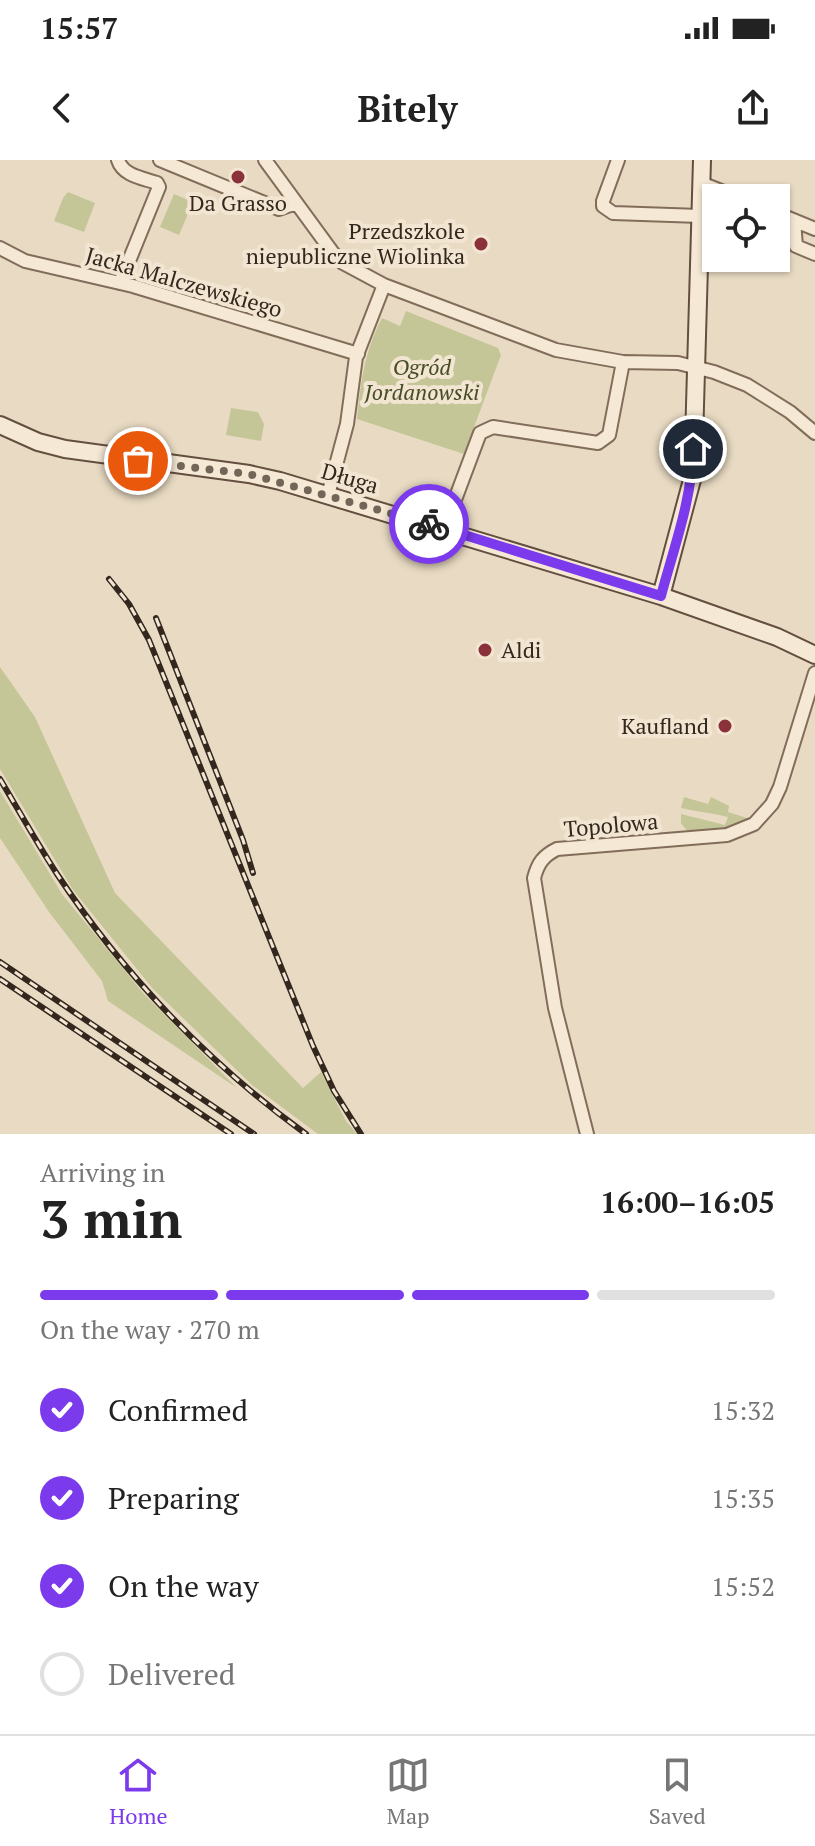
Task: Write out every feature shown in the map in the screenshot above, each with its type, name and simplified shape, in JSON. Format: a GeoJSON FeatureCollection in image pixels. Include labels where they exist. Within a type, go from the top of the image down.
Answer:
{"type":"FeatureCollection","features":[{"type":"Feature","properties":{"kind":"street"},"geometry":{"type":"LineString","coordinates":[[118,160],[126,172],[157,183],[159,187],[120,283]]}},
{"type":"Feature","properties":{"kind":"street"},"geometry":{"type":"LineString","coordinates":[[160,160],[279,209],[296,203]]}},
{"type":"Feature","properties":{"kind":"street"},"geometry":{"type":"LineString","coordinates":[[265,160],[343,263],[384,285],[556,350],[623,362],[696,366],[747,385],[790,412],[815,433]]}},
{"type":"Feature","properties":{"kind":"street"},"geometry":{"type":"LineString","coordinates":[[618,160],[603,201],[603,206],[608,210],[613,213],[700,216]]}},
{"type":"Feature","properties":{"kind":"street"},"geometry":{"type":"LineString","coordinates":[[661,596],[693,476],[702,160]]}},
{"type":"Feature","properties":{"kind":"street"},"geometry":{"type":"LineString","coordinates":[[790,219],[815,229]]}},
{"type":"Feature","properties":{"kind":"street"},"geometry":{"type":"LineString","coordinates":[[794,221],[796,246],[815,254]]}},
{"type":"Feature","properties":{"kind":"street","name":"Jacka Malczewskiego"},"geometry":{"type":"LineString","coordinates":[[0,248],[25,261],[120,283],[358,354]]}},
{"type":"Feature","properties":{"kind":"street"},"geometry":{"type":"LineString","coordinates":[[328,495],[347,424],[358,354],[384,285]]}},
{"type":"Feature","properties":{"kind":"street"},"geometry":{"type":"LineString","coordinates":[[444,529],[480,433],[493,427],[598,443],[609,435],[623,362]]}},
{"type":"Feature","properties":{"kind":"street","name":"Długa"},"geometry":{"type":"LineString","coordinates":[[0,425],[38,442],[65,449],[249,474],[328,495],[661,596],[777,637],[815,655]]}},
{"type":"Feature","properties":{"kind":"street","name":"Topolowa"},"geometry":{"type":"LineString","coordinates":[[587,1134],[555,1008],[534,878],[538,864],[557,849],[727,835],[754,824],[772,804],[780,787],[815,673]]}},
{"type":"Feature","properties":{"kind":"green space"},"geometry":{"type":"Polygon","coordinates":[[[68,192],[95,203],[84,232],[54,221],[68,192]]]}},
{"type":"Feature","properties":{"kind":"green space"},"geometry":{"type":"Polygon","coordinates":[[[174,194],[193,202],[179,235],[160,227],[174,194]]]}},
{"type":"Feature","properties":{"kind":"green space","name":"Ogród Jordanowski"},"geometry":{"type":"Polygon","coordinates":[[[406,311],[498,348],[501,355],[464,454],[357,419],[364,367],[376,331],[382,318],[400,326],[406,311]]]}},
{"type":"Feature","properties":{"kind":"green space"},"geometry":{"type":"Polygon","coordinates":[[[231,408],[258,412],[264,424],[261,441],[226,435],[231,408]]]}},
{"type":"Feature","properties":{"kind":"green space"},"geometry":{"type":"Polygon","coordinates":[[[0,667],[35,717],[115,893],[303,1088],[321,1072],[346,1121],[357,1134],[318,1134],[252,1085],[153,989],[73,890],[0,769],[0,667]]]}},
{"type":"Feature","properties":{"kind":"green space"},"geometry":{"type":"Polygon","coordinates":[[[0,791],[62,894],[144,994],[237,1088],[108,1001],[102,981],[49,912],[0,838],[0,791]]]}},
{"type":"Feature","properties":{"kind":"green space"},"geometry":{"type":"Polygon","coordinates":[[[684,797],[708,804],[711,797],[729,806],[728,812],[749,821],[718,831],[687,831],[681,823],[681,814],[725,825],[728,817],[681,808],[684,797]]]}},
{"type":"Feature","properties":{"kind":"railway"},"geometry":{"type":"LineString","coordinates":[[109,579],[129,604],[149,640],[313,1046],[334,1091],[361,1134]]}},
{"type":"Feature","properties":{"kind":"railway"},"geometry":{"type":"LineString","coordinates":[[156,618],[253,873]]}},
{"type":"Feature","properties":{"kind":"railway"},"geometry":{"type":"LineString","coordinates":[[0,779],[57,874],[139,982],[235,1078],[306,1134]]}},
{"type":"Feature","properties":{"kind":"railway"},"geometry":{"type":"LineString","coordinates":[[0,962],[254,1134]]}},
{"type":"Feature","properties":{"kind":"railway"},"geometry":{"type":"LineString","coordinates":[[0,979],[231,1134]]}},
{"type":"Feature","properties":{"kind":"way so far"},"geometry":{"type":"LineString","coordinates":[[138,461],[249,474],[429,524]]}},
{"type":"Feature","properties":{"kind":"place","name":"Da Grasso"},"geometry":{"type":"Point","coordinates":[238,177]}},
{"type":"Feature","properties":{"kind":"place","name":"Przedszkole niepubliczne Wiolinka"},"geometry":{"type":"Point","coordinates":[481,244]}},
{"type":"Feature","properties":{"kind":"place","name":"Aldi"},"geometry":{"type":"Point","coordinates":[485,650]}},
{"type":"Feature","properties":{"kind":"place","name":"Kaufland"},"geometry":{"type":"Point","coordinates":[725,726]}},
{"type":"Feature","properties":{"kind":"route"},"geometry":{"type":"LineString","coordinates":[[429,524],[661,596],[688,500],[693,476],[693,449]]}}]}
